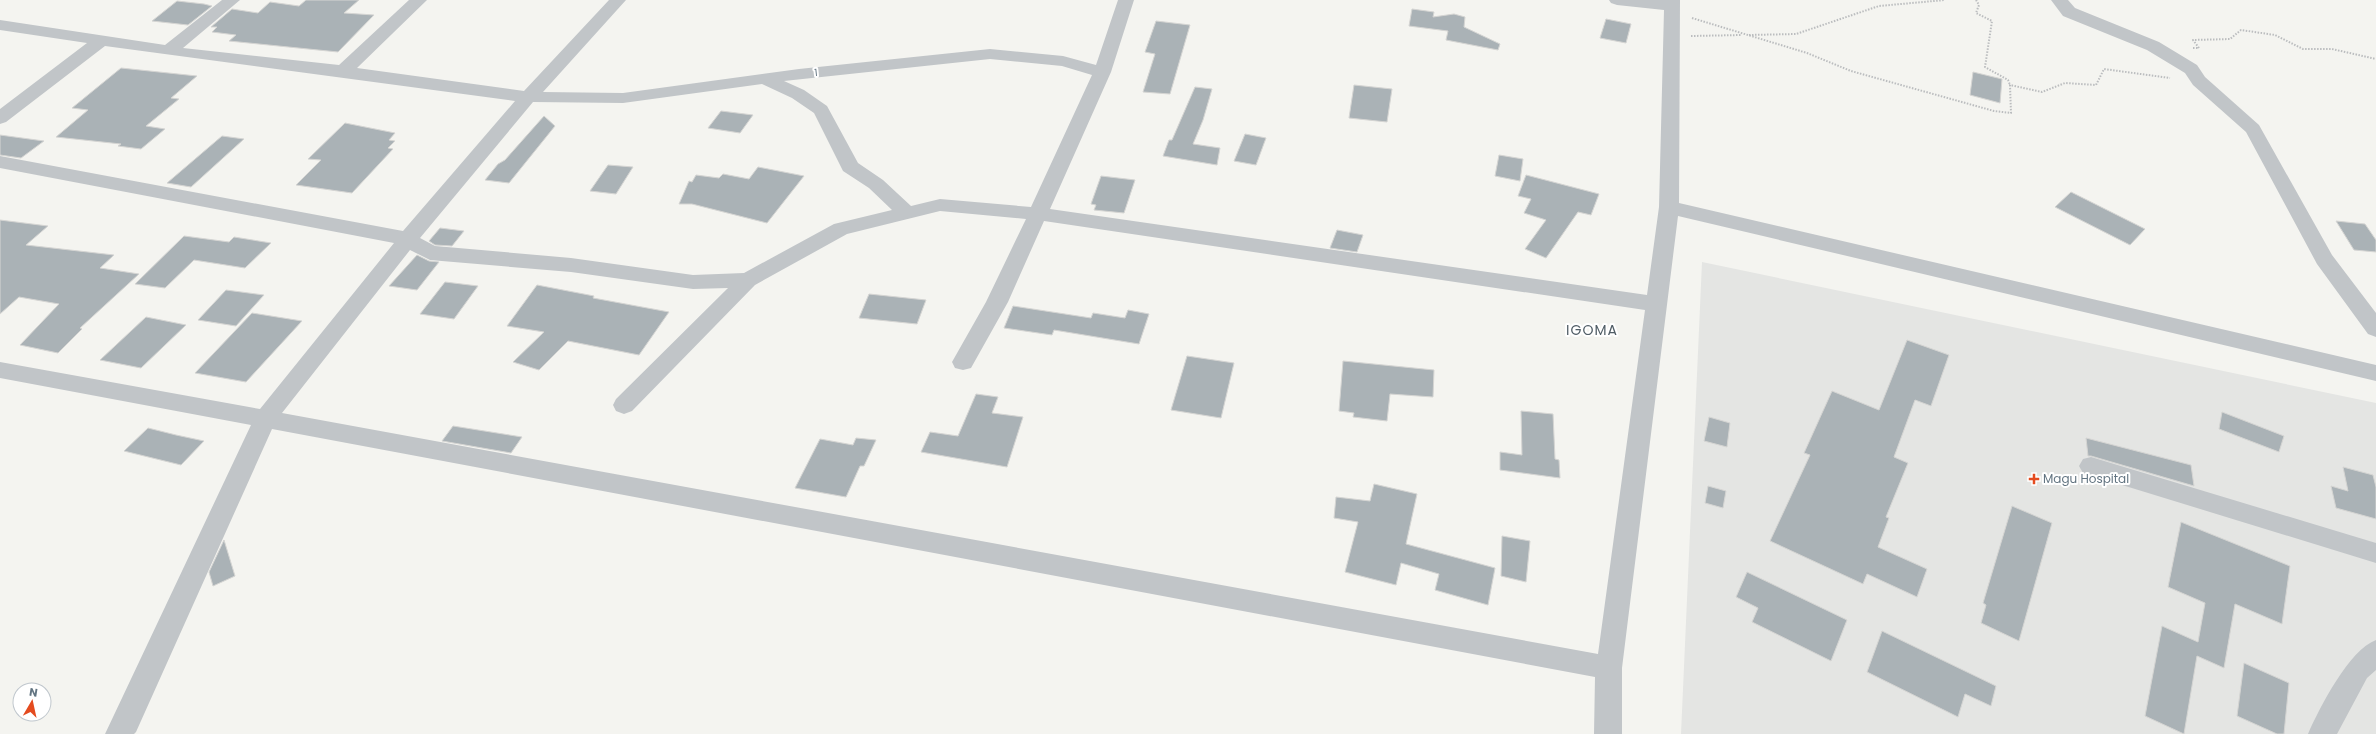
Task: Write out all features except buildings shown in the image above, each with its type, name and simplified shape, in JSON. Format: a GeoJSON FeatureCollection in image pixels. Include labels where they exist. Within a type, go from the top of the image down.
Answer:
{"type":"FeatureCollection","features":[{"type":"Feature","properties":{"kind":"street"},"geometry":{"type":"LineString","coordinates":[[168,51],[232,0]]}},
{"type":"Feature","properties":{"kind":"street"},"geometry":{"type":"LineString","coordinates":[[343,71],[419,0]]}},
{"type":"Feature","properties":{"kind":"street"},"geometry":{"type":"LineString","coordinates":[[118,734],[126,723],[184,600],[265,419],[408,239],[528,98],[618,0]]}},
{"type":"Feature","properties":{"kind":"street"},"geometry":{"type":"LineString","coordinates":[[963,362],[997,302],[1102,72],[1126,0]]}},
{"type":"Feature","properties":{"kind":"street"},"geometry":{"type":"LineString","coordinates":[[1608,734],[1609,668],[1668,207],[1671,6],[1617,0]]}},
{"type":"Feature","properties":{"kind":"street"},"geometry":{"type":"LineString","coordinates":[[2059,0],[2069,12],[2153,46],[2191,69],[2199,81],[2253,130],[2324,259],[2376,329]]}},
{"type":"Feature","properties":{"kind":"street","name":"1"},"geometry":{"type":"LineString","coordinates":[[0,25],[168,51],[343,71],[528,98],[624,98],[765,79],[990,54],[1063,61],[1102,72]]}},
{"type":"Feature","properties":{"kind":"street"},"geometry":{"type":"LineString","coordinates":[[0,118],[102,40]]}},
{"type":"Feature","properties":{"kind":"street"},"geometry":{"type":"LineString","coordinates":[[765,79],[798,94],[821,110],[850,167],[876,184],[907,213]]}},
{"type":"Feature","properties":{"kind":"street"},"geometry":{"type":"LineString","coordinates":[[0,162],[408,239],[430,254],[571,265],[693,282],[748,280]]}},
{"type":"Feature","properties":{"kind":"street"},"geometry":{"type":"LineString","coordinates":[[624,405],[748,280],[841,229],[940,205],[1038,214],[1656,304]]}},
{"type":"Feature","properties":{"kind":"street"},"geometry":{"type":"LineString","coordinates":[[1668,207],[2376,373]]}},
{"type":"Feature","properties":{"kind":"street"},"geometry":{"type":"LineString","coordinates":[[0,370],[1609,668]]}},
{"type":"Feature","properties":{"kind":"street"},"geometry":{"type":"LineString","coordinates":[[2091,466],[2376,553]]}},
{"type":"Feature","properties":{"kind":"street"},"geometry":{"type":"LineString","coordinates":[[2322,734],[2358,670],[2376,652]]}},
{"type":"Feature","properties":{"kind":"path"},"geometry":{"type":"LineString","coordinates":[[1670,36],[1796,34],[1879,6],[1945,0]]}},
{"type":"Feature","properties":{"kind":"path"},"geometry":{"type":"LineString","coordinates":[[1671,6],[1746,35],[1807,53],[1851,71],[1994,111],[2011,113],[2010,86],[2008,80],[1985,67],[1992,21],[1976,13],[1979,5],[1976,0]]}},
{"type":"Feature","properties":{"kind":"path"},"geometry":{"type":"LineString","coordinates":[[2185,65],[2188,48],[2199,48],[2193,40],[2230,39],[2241,30],[2275,35],[2303,49],[2332,49],[2376,59]]}},
{"type":"Feature","properties":{"kind":"path"},"geometry":{"type":"LineString","coordinates":[[2010,86],[2042,92],[2065,83],[2096,85],[2104,70],[2199,81]]}},
{"type":"Feature","properties":{"kind":"shaded area","name":"Magu Hospital"},"geometry":{"type":"Polygon","coordinates":[[[1702,262],[2376,403],[2376,734],[1681,734],[1702,262]]]}},
{"type":"Feature","properties":{"kind":"place","name":"Magu Hospital"},"geometry":{"type":"Point","coordinates":[2034,479]}},
{"type":"Feature","properties":{"kind":"district","name":"IGOMA"},"geometry":{"type":"Point","coordinates":[1592,330]}}]}
